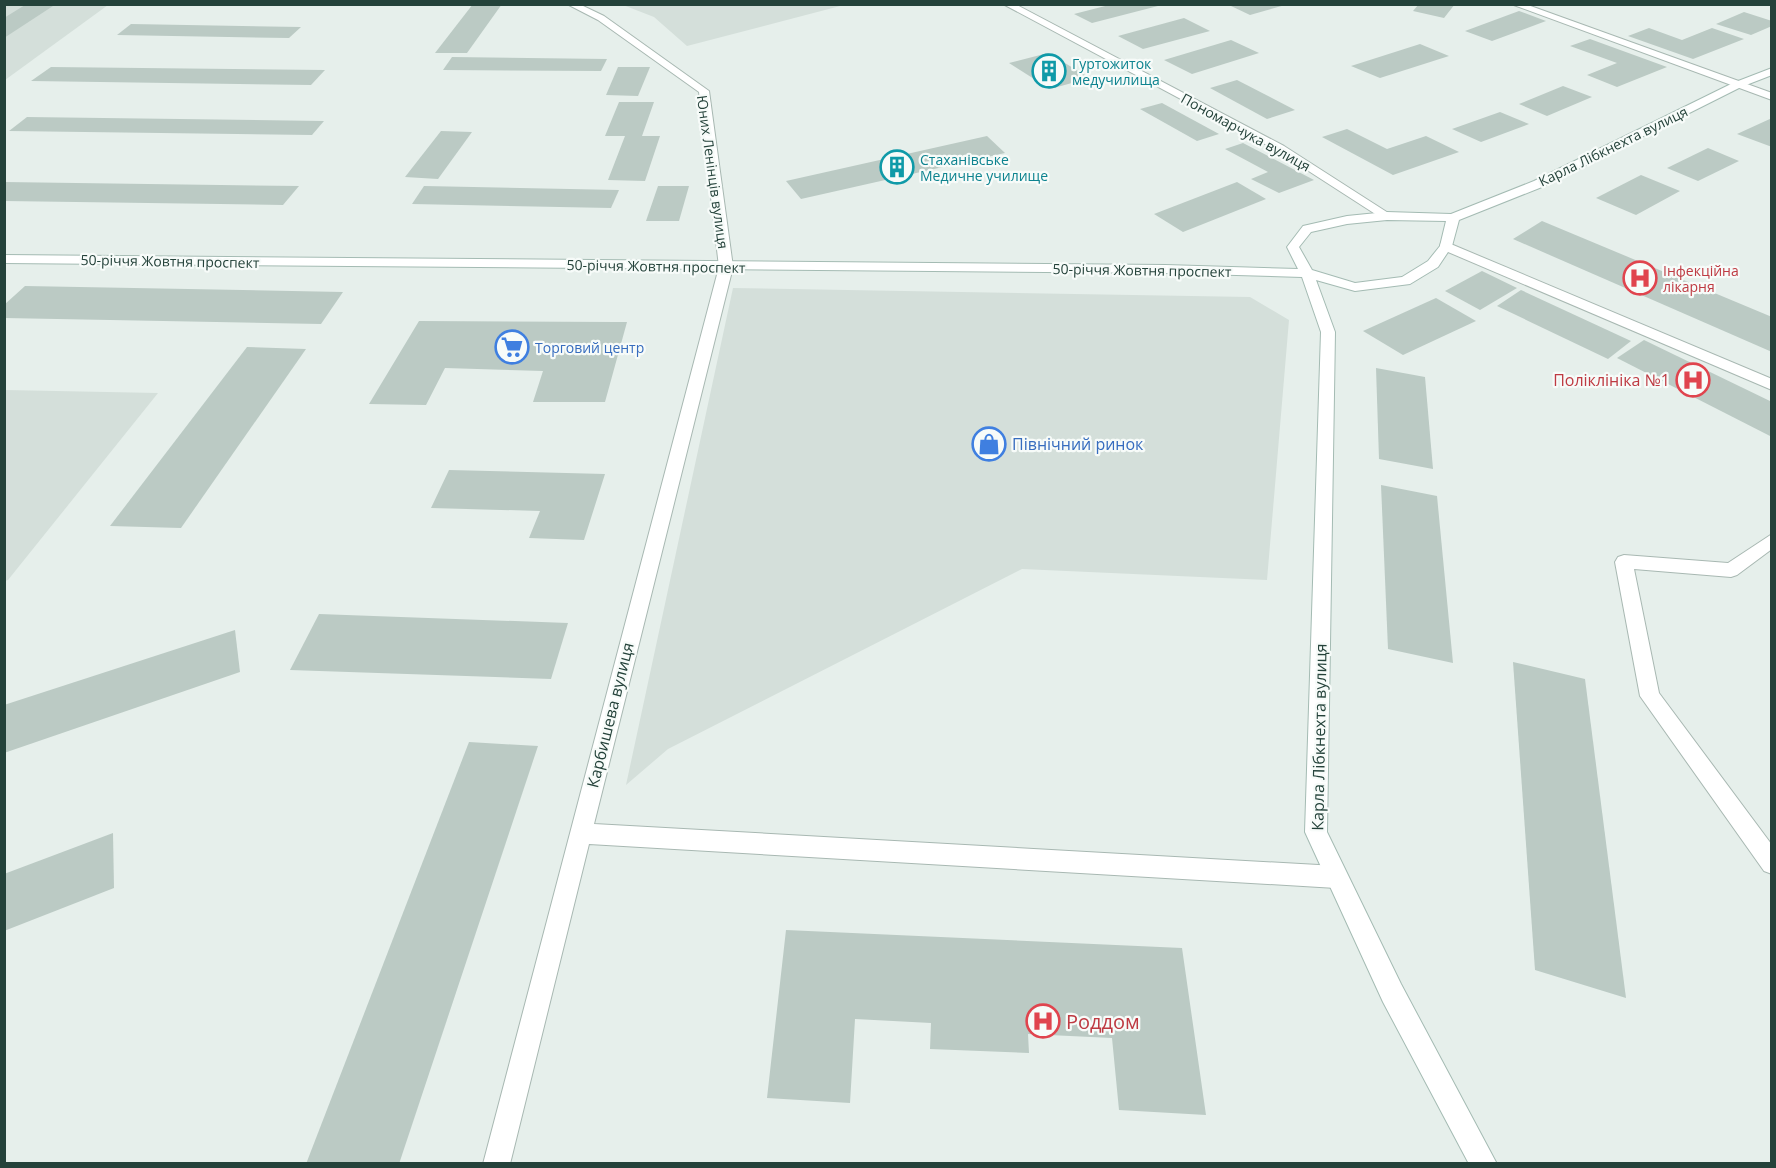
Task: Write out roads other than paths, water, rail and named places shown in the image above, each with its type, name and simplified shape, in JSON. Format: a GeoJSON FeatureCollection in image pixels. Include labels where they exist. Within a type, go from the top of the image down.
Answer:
{"type":"FeatureCollection","features":[{"type":"Feature","properties":{"kind":"street","name":"Юних Ленінців вулиця"},"geometry":{"type":"LineString","coordinates":[[571,4],[601,18],[704,91],[726,267]]}},
{"type":"Feature","properties":{"kind":"street","name":"Пономарчука вулиця"},"geometry":{"type":"LineString","coordinates":[[1007,4],[1280,148],[1388,216]]}},
{"type":"Feature","properties":{"kind":"street"},"geometry":{"type":"LineString","coordinates":[[1515,4],[1772,98]]}},
{"type":"Feature","properties":{"kind":"street","name":"Карла Лібкнехта вулиця"},"geometry":{"type":"LineString","coordinates":[[1484,1164],[1392,993],[1316,832],[1328,332],[1307,273],[1293,248],[1307,229],[1347,220],[1388,216],[1453,218],[1538,184],[1737,85],[1772,71]]}},
{"type":"Feature","properties":{"kind":"street"},"geometry":{"type":"LineString","coordinates":[[1307,273],[1355,287],[1405,281],[1433,264],[1446,246],[1453,218]]}},
{"type":"Feature","properties":{"kind":"street"},"geometry":{"type":"LineString","coordinates":[[1446,246],[1772,385]]}},
{"type":"Feature","properties":{"kind":"street","name":"50-річчя Жовтня проспект"},"geometry":{"type":"LineString","coordinates":[[4,259],[1165,269],[1307,273]]}},
{"type":"Feature","properties":{"kind":"street","name":"Карбишева вулиця"},"geometry":{"type":"LineString","coordinates":[[496,1164],[726,267]]}},
{"type":"Feature","properties":{"kind":"street"},"geometry":{"type":"LineString","coordinates":[[1772,540],[1731,570],[1624,562],[1650,696],[1772,864]]}},
{"type":"Feature","properties":{"kind":"street"},"geometry":{"type":"LineString","coordinates":[[580,833],[1336,877]]}},
{"type":"Feature","properties":{"kind":"place","name":"Гуртожиток медучилища"},"geometry":{"type":"Point","coordinates":[1049,71]}},
{"type":"Feature","properties":{"kind":"place","name":"Стаханівське Медичне училище"},"geometry":{"type":"Point","coordinates":[897,167]}},
{"type":"Feature","properties":{"kind":"place","name":"Інфекційна лікарня"},"geometry":{"type":"Point","coordinates":[1640,278]}},
{"type":"Feature","properties":{"kind":"place","name":"Торговий центр"},"geometry":{"type":"Point","coordinates":[512,347]}},
{"type":"Feature","properties":{"kind":"place","name":"Поліклініка №1"},"geometry":{"type":"Point","coordinates":[1693,380]}},
{"type":"Feature","properties":{"kind":"place","name":"Північний ринок"},"geometry":{"type":"Point","coordinates":[989,444]}},
{"type":"Feature","properties":{"kind":"place","name":"Роддом"},"geometry":{"type":"Point","coordinates":[1043,1021]}}]}
